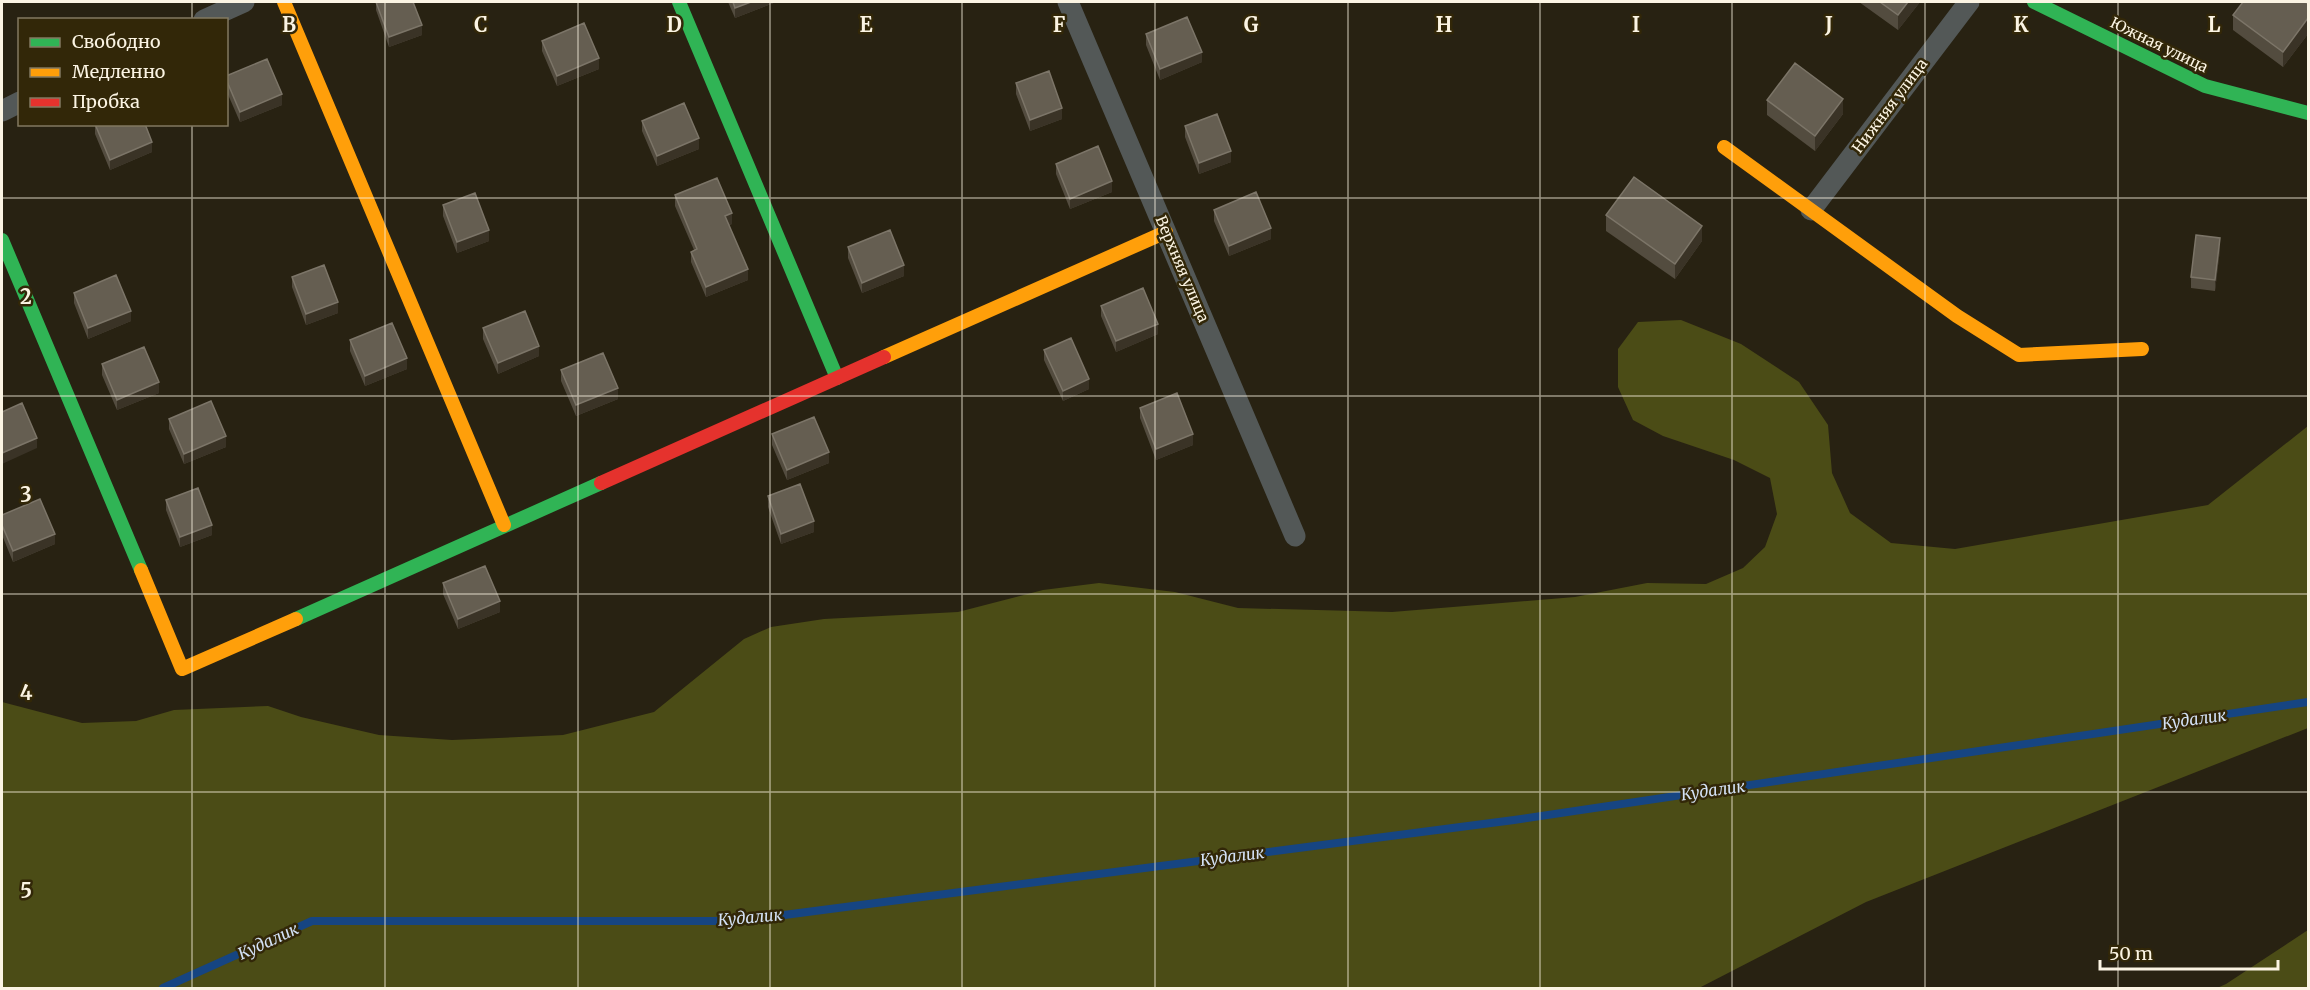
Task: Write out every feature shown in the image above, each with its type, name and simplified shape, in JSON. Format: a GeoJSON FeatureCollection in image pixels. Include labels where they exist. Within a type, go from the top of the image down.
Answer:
{"type":"FeatureCollection","features":[{"type":"Feature","properties":{"kind":"street"},"geometry":{"type":"LineString","coordinates":[[208,18],[244,2]]}},
{"type":"Feature","properties":{"kind":"street"},"geometry":{"type":"LineString","coordinates":[[284,2],[504,525]]}},
{"type":"Feature","properties":{"kind":"street"},"geometry":{"type":"LineString","coordinates":[[679,2],[837,378]]}},
{"type":"Feature","properties":{"kind":"street","name":"Верхняя улица"},"geometry":{"type":"LineString","coordinates":[[1068,2],[1295,536]]}},
{"type":"Feature","properties":{"kind":"street","name":"Нижняя улица"},"geometry":{"type":"LineString","coordinates":[[1811,210],[1969,2]]}},
{"type":"Feature","properties":{"kind":"street","name":"Южная улица"},"geometry":{"type":"LineString","coordinates":[[2034,2],[2205,86],[2308,113]]}},
{"type":"Feature","properties":{"kind":"street"},"geometry":{"type":"LineString","coordinates":[[2,111],[18,103]]}},
{"type":"Feature","properties":{"kind":"street"},"geometry":{"type":"LineString","coordinates":[[1724,147],[1957,316],[2019,355],[2142,349]]}},
{"type":"Feature","properties":{"kind":"street"},"geometry":{"type":"LineString","coordinates":[[2,240],[182,669],[1166,232]]}},
{"type":"Feature","properties":{"kind":"shaded area"},"geometry":{"type":"Polygon","coordinates":[[[1681,320],[1741,344],[1799,382],[1828,425],[1832,473],[1850,513],[1891,543],[1955,549],[2208,505],[2308,426],[2308,728],[1866,902],[1699,988],[2,988],[2,702],[82,723],[136,721],[174,710],[268,706],[301,717],[379,735],[452,740],[563,735],[654,712],[744,639],[771,627],[824,619],[958,612],[1043,590],[1099,583],[1175,592],[1238,608],[1392,612],[1575,597],[1647,583],[1706,584],[1743,568],[1765,547],[1777,514],[1770,478],[1734,460],[1663,436],[1633,420],[1618,387],[1618,349],[1638,322],[1681,320]]]}},
{"type":"Feature","properties":{"kind":"shaded area"},"geometry":{"type":"Polygon","coordinates":[[[2308,930],[2308,988],[2217,988],[2226,984],[2308,930]]]}},
{"type":"Feature","properties":{"kind":"building"},"geometry":{"type":"Polygon","coordinates":[[[376,2],[413,2],[422,25],[389,37],[376,2]]]}},
{"type":"Feature","properties":{"kind":"building"},"geometry":{"type":"Polygon","coordinates":[[[733,2],[751,2],[735,8],[733,2]]]}},
{"type":"Feature","properties":{"kind":"building"},"geometry":{"type":"Polygon","coordinates":[[[1880,2],[1908,2],[1898,15],[1880,2]]]}},
{"type":"Feature","properties":{"kind":"building"},"geometry":{"type":"Polygon","coordinates":[[[2243,2],[2305,2],[2308,4],[2308,18],[2283,52],[2233,15],[2243,2]]]}},
{"type":"Feature","properties":{"kind":"building"},"geometry":{"type":"Polygon","coordinates":[[[1187,17],[1202,52],[1160,69],[1146,34],[1187,17]]]}},
{"type":"Feature","properties":{"kind":"building"},"geometry":{"type":"Polygon","coordinates":[[[584,23],[599,58],[557,76],[542,41],[584,23]]]}},
{"type":"Feature","properties":{"kind":"building"},"geometry":{"type":"Polygon","coordinates":[[[267,59],[282,94],[240,112],[228,84],[228,75],[267,59]]]}},
{"type":"Feature","properties":{"kind":"building"},"geometry":{"type":"Polygon","coordinates":[[[1795,63],[1843,99],[1815,136],[1767,100],[1795,63]]]}},
{"type":"Feature","properties":{"kind":"building"},"geometry":{"type":"Polygon","coordinates":[[[1049,71],[1062,108],[1030,120],[1016,83],[1049,71]]]}},
{"type":"Feature","properties":{"kind":"building"},"geometry":{"type":"Polygon","coordinates":[[[684,103],[699,138],[657,156],[642,121],[684,103]]]}},
{"type":"Feature","properties":{"kind":"building"},"geometry":{"type":"Polygon","coordinates":[[[1217,114],[1231,151],[1199,163],[1185,126],[1217,114]]]}},
{"type":"Feature","properties":{"kind":"building"},"geometry":{"type":"Polygon","coordinates":[[[96,126],[146,126],[152,142],[110,160],[96,126]]]}},
{"type":"Feature","properties":{"kind":"building"},"geometry":{"type":"Polygon","coordinates":[[[1098,146],[1112,181],[1070,199],[1056,164],[1098,146]]]}},
{"type":"Feature","properties":{"kind":"building"},"geometry":{"type":"Polygon","coordinates":[[[1634,177],[1702,226],[1675,264],[1606,215],[1634,177]]]}},
{"type":"Feature","properties":{"kind":"building"},"geometry":{"type":"Polygon","coordinates":[[[717,178],[732,213],[725,216],[748,269],[706,287],[691,252],[697,249],[675,195],[717,178]]]}},
{"type":"Feature","properties":{"kind":"building"},"geometry":{"type":"Polygon","coordinates":[[[1256,192],[1271,228],[1229,246],[1214,210],[1256,192]]]}},
{"type":"Feature","properties":{"kind":"building"},"geometry":{"type":"Polygon","coordinates":[[[475,193],[489,230],[457,242],[443,205],[475,193]]]}},
{"type":"Feature","properties":{"kind":"building"},"geometry":{"type":"Polygon","coordinates":[[[890,230],[904,265],[862,283],[848,247],[890,230]]]}},
{"type":"Feature","properties":{"kind":"building"},"geometry":{"type":"Polygon","coordinates":[[[2196,235],[2220,238],[2215,280],[2191,277],[2196,235]]]}},
{"type":"Feature","properties":{"kind":"building"},"geometry":{"type":"Polygon","coordinates":[[[324,265],[338,302],[306,314],[292,277],[324,265]]]}},
{"type":"Feature","properties":{"kind":"building"},"geometry":{"type":"Polygon","coordinates":[[[116,275],[131,311],[88,328],[74,293],[116,275]]]}},
{"type":"Feature","properties":{"kind":"building"},"geometry":{"type":"Polygon","coordinates":[[[1143,288],[1158,324],[1116,341],[1101,306],[1143,288]]]}},
{"type":"Feature","properties":{"kind":"building"},"geometry":{"type":"Polygon","coordinates":[[[525,311],[539,346],[498,363],[483,328],[525,311]]]}},
{"type":"Feature","properties":{"kind":"building"},"geometry":{"type":"Polygon","coordinates":[[[392,323],[407,358],[365,376],[350,340],[392,323]]]}},
{"type":"Feature","properties":{"kind":"building"},"geometry":{"type":"Polygon","coordinates":[[[1071,338],[1089,379],[1063,391],[1044,350],[1071,338]]]}},
{"type":"Feature","properties":{"kind":"building"},"geometry":{"type":"Polygon","coordinates":[[[144,347],[159,382],[117,400],[102,364],[144,347]]]}},
{"type":"Feature","properties":{"kind":"building"},"geometry":{"type":"Polygon","coordinates":[[[603,353],[618,388],[576,405],[561,370],[603,353]]]}},
{"type":"Feature","properties":{"kind":"building"},"geometry":{"type":"Polygon","coordinates":[[[1177,393],[1193,434],[1156,449],[1140,408],[1177,393]]]}},
{"type":"Feature","properties":{"kind":"building"},"geometry":{"type":"Polygon","coordinates":[[[211,401],[226,436],[184,454],[169,419],[211,401]]]}},
{"type":"Feature","properties":{"kind":"building"},"geometry":{"type":"Polygon","coordinates":[[[22,403],[37,438],[2,453],[2,412],[22,403]]]}},
{"type":"Feature","properties":{"kind":"building"},"geometry":{"type":"Polygon","coordinates":[[[814,417],[829,452],[787,470],[772,434],[814,417]]]}},
{"type":"Feature","properties":{"kind":"building"},"geometry":{"type":"Polygon","coordinates":[[[800,484],[814,521],[781,534],[768,496],[800,484]]]}},
{"type":"Feature","properties":{"kind":"building"},"geometry":{"type":"Polygon","coordinates":[[[198,488],[212,525],[180,537],[166,500],[198,488]]]}},
{"type":"Feature","properties":{"kind":"building"},"geometry":{"type":"Polygon","coordinates":[[[40,499],[55,534],[13,551],[2,525],[2,515],[40,499]]]}},
{"type":"Feature","properties":{"kind":"building"},"geometry":{"type":"Polygon","coordinates":[[[485,566],[500,601],[458,619],[443,583],[485,566]]]}},
{"type":"Feature","properties":{"kind":"waterway","name":"Кудалик"},"geometry":{"type":"LineString","coordinates":[[163,988],[312,921],[738,921],[1514,820],[2308,702]]}},
{"type":"Feature","properties":{"kind":"traffic: fast"},"geometry":{"type":"LineString","coordinates":[[679,2],[837,378]]}},
{"type":"Feature","properties":{"kind":"traffic: fast"},"geometry":{"type":"LineString","coordinates":[[2034,2],[2205,86],[2308,113]]}},
{"type":"Feature","properties":{"kind":"traffic: fast"},"geometry":{"type":"LineString","coordinates":[[2,240],[141,570]]}},
{"type":"Feature","properties":{"kind":"traffic: fast"},"geometry":{"type":"LineString","coordinates":[[296,619],[601,483]]}},
{"type":"Feature","properties":{"kind":"traffic: slow"},"geometry":{"type":"LineString","coordinates":[[284,2],[504,525]]}},
{"type":"Feature","properties":{"kind":"traffic: slow"},"geometry":{"type":"LineString","coordinates":[[1724,147],[1957,316],[2019,355],[2142,349]]}},
{"type":"Feature","properties":{"kind":"traffic: slow"},"geometry":{"type":"LineString","coordinates":[[884,357],[1166,232]]}},
{"type":"Feature","properties":{"kind":"traffic: slow"},"geometry":{"type":"LineString","coordinates":[[141,570],[182,669],[296,619]]}},
{"type":"Feature","properties":{"kind":"traffic: jam"},"geometry":{"type":"LineString","coordinates":[[601,483],[884,357]]}}]}
